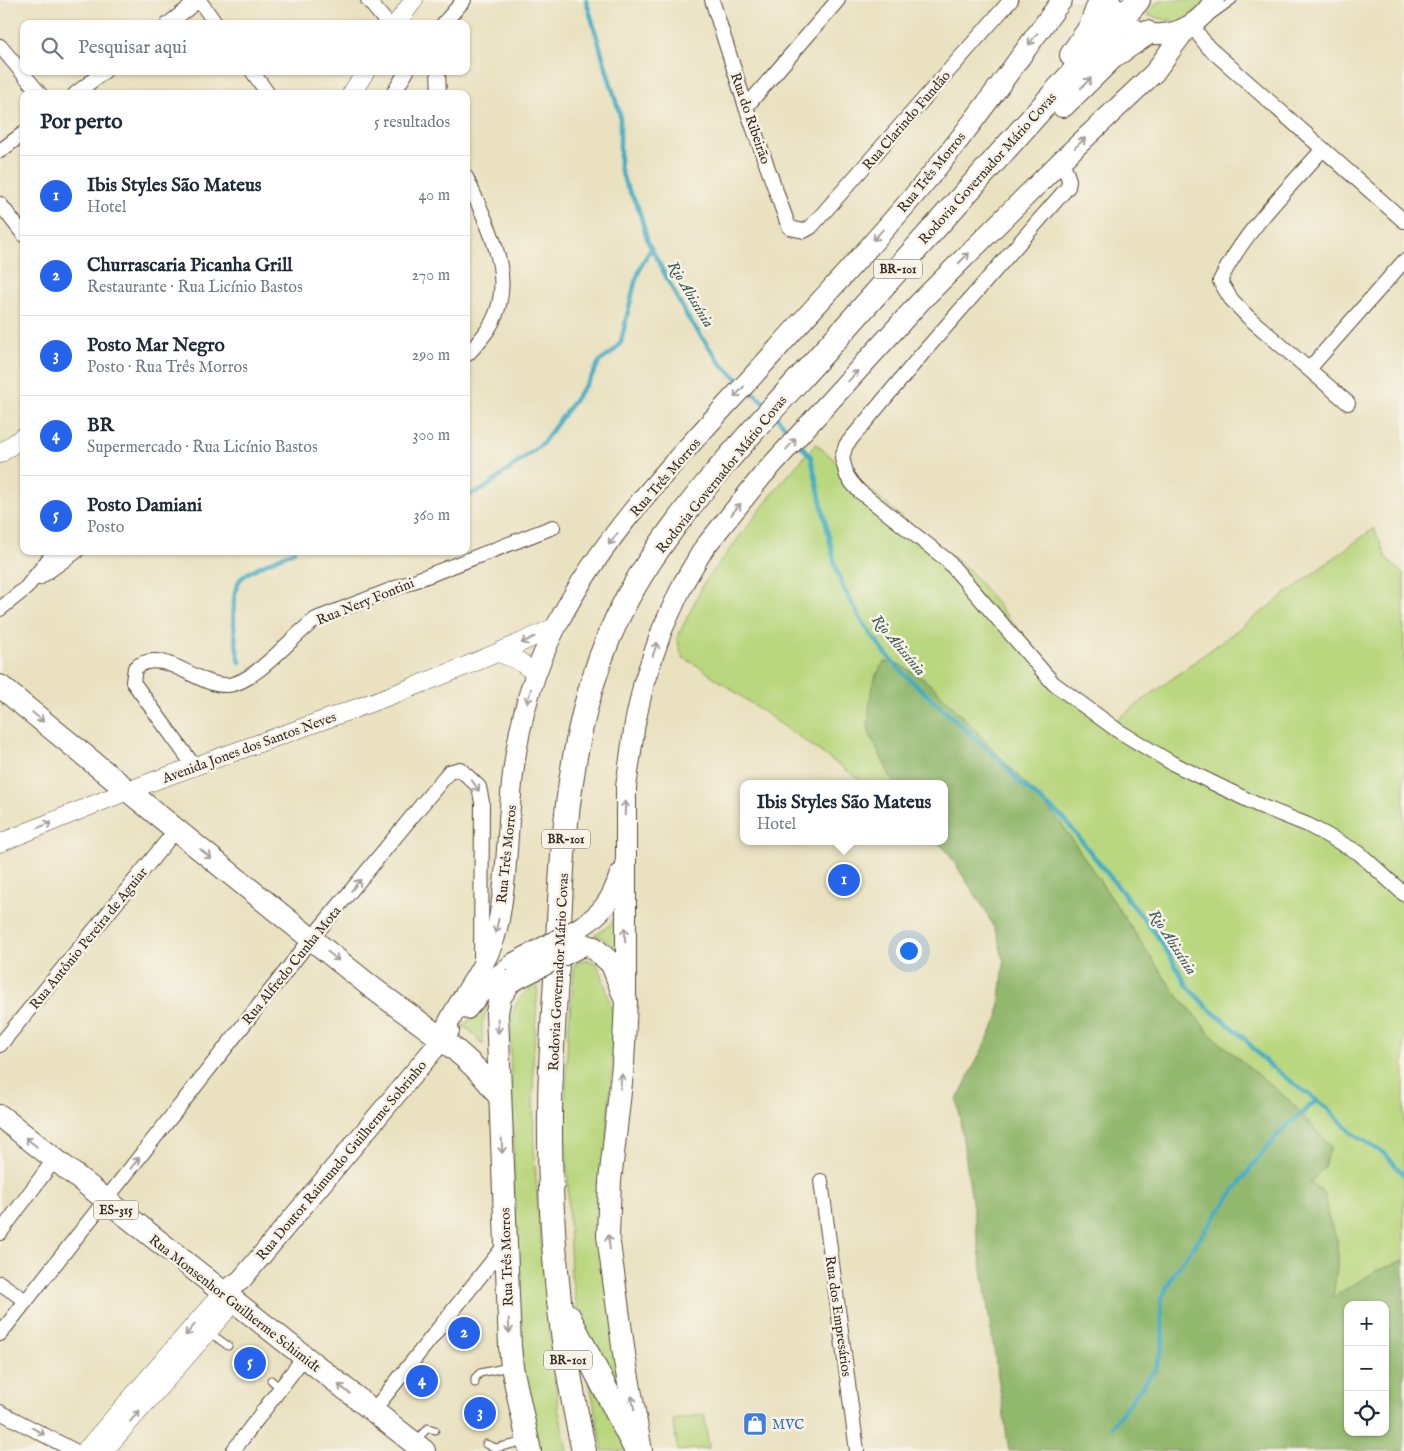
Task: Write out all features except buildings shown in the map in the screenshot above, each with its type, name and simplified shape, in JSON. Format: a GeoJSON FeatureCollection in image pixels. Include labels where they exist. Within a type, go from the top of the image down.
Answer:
{"type":"FeatureCollection","features":[{"type":"Feature","properties":{"kind":"highway"},"geometry":{"type":"LineString","coordinates":[[1054,93],[1062,69],[1096,19],[1101,0]]}},
{"type":"Feature","properties":{"kind":"highway","name":"Rodovia Governador Mário Covas"},"geometry":{"type":"LineString","coordinates":[[584,1451],[577,1421],[560,1298],[553,1216],[550,1110],[559,921],[569,796],[578,738],[602,655],[617,618],[638,578],[676,524],[789,391],[1054,93],[1116,9],[1138,0]]}},
{"type":"Feature","properties":{"kind":"highway"},"geometry":{"type":"LineString","coordinates":[[1007,146],[1054,114],[1113,56],[1147,33]]}},
{"type":"Feature","properties":{"kind":"highway"},"geometry":{"type":"LineString","coordinates":[[560,1298],[637,1451]]}},
{"type":"Feature","properties":{"kind":"highway"},"geometry":{"type":"LineString","coordinates":[[577,1421],[579,1451]]}},
{"type":"Feature","properties":{"kind":"main road","name":"Rua Três Morros"},"geometry":{"type":"LineString","coordinates":[[441,1040],[448,1018],[481,970],[492,946],[506,870],[513,774],[521,727],[536,673],[556,626],[603,551],[637,508],[939,166],[1062,0]]}},
{"type":"Feature","properties":{"kind":"main road"},"geometry":{"type":"LineString","coordinates":[[641,1451],[625,1361],[608,1236],[610,1182],[623,1065],[626,1001],[626,787],[635,722],[644,682],[662,630],[684,582],[704,548],[762,476],[919,303],[1062,160],[1154,73],[1214,0]]}},
{"type":"Feature","properties":{"kind":"main road"},"geometry":{"type":"LineString","coordinates":[[1116,9],[1134,27],[1147,33],[1162,35],[1192,25]]}},
{"type":"Feature","properties":{"kind":"main road"},"geometry":{"type":"LineString","coordinates":[[0,686],[127,792],[480,1072],[500,1098]]}},
{"type":"Feature","properties":{"kind":"main road"},"geometry":{"type":"LineString","coordinates":[[512,972],[580,936],[612,897],[625,857]]}},
{"type":"Feature","properties":{"kind":"main road"},"geometry":{"type":"LineString","coordinates":[[580,936],[612,964],[626,1001]]}},
{"type":"Feature","properties":{"kind":"main road","name":"Rua Três Morros"},"geometry":{"type":"LineString","coordinates":[[512,972],[500,997],[497,1013],[505,1245],[512,1367],[528,1447]]}},
{"type":"Feature","properties":{"kind":"main road","name":"Rua Doutor Raimundo Guilherme Sobrinho"},"geometry":{"type":"LineString","coordinates":[[228,1298],[240,1280],[490,982],[512,972]]}},
{"type":"Feature","properties":{"kind":"main road","name":"Rua Monsenhor Guilherme Schimidt"},"geometry":{"type":"LineString","coordinates":[[0,1116],[104,1201],[421,1449]]}},
{"type":"Feature","properties":{"kind":"street"},"geometry":{"type":"LineString","coordinates":[[173,20],[199,0],[213,20]]}},
{"type":"Feature","properties":{"kind":"street"},"geometry":{"type":"LineString","coordinates":[[368,0],[385,20]]}},
{"type":"Feature","properties":{"kind":"street"},"geometry":{"type":"LineString","coordinates":[[399,20],[414,0]]}},
{"type":"Feature","properties":{"kind":"street"},"geometry":{"type":"LineString","coordinates":[[448,20],[464,0]]}},
{"type":"Feature","properties":{"kind":"street","name":"Rua do Ribeirão"},"geometry":{"type":"LineString","coordinates":[[712,0],[746,107],[787,222],[790,228],[797,231]]}},
{"type":"Feature","properties":{"kind":"street"},"geometry":{"type":"LineString","coordinates":[[746,107],[838,0]]}},
{"type":"Feature","properties":{"kind":"street","name":"Rua Clarindo Fundão"},"geometry":{"type":"LineString","coordinates":[[797,231],[804,231],[811,227],[1011,0]]}},
{"type":"Feature","properties":{"kind":"street"},"geometry":{"type":"LineString","coordinates":[[1192,25],[1208,47],[1404,221]]}},
{"type":"Feature","properties":{"kind":"street"},"geometry":{"type":"LineString","coordinates":[[0,46],[20,70]]}},
{"type":"Feature","properties":{"kind":"street"},"geometry":{"type":"LineString","coordinates":[[24,75],[37,90]]}},
{"type":"Feature","properties":{"kind":"street"},"geometry":{"type":"LineString","coordinates":[[94,88],[102,75]]}},
{"type":"Feature","properties":{"kind":"street"},"geometry":{"type":"LineString","coordinates":[[255,75],[265,90]]}},
{"type":"Feature","properties":{"kind":"street"},"geometry":{"type":"LineString","coordinates":[[354,90],[364,75]]}},
{"type":"Feature","properties":{"kind":"street"},"geometry":{"type":"LineString","coordinates":[[395,90],[405,75]]}},
{"type":"Feature","properties":{"kind":"street"},"geometry":{"type":"LineString","coordinates":[[438,75],[439,90]]}},
{"type":"Feature","properties":{"kind":"street"},"geometry":{"type":"LineString","coordinates":[[0,151],[20,136]]}},
{"type":"Feature","properties":{"kind":"street"},"geometry":{"type":"LineString","coordinates":[[1323,149],[1247,238],[1230,261],[1220,281],[1230,299],[1248,317],[1348,404]]}},
{"type":"Feature","properties":{"kind":"street"},"geometry":{"type":"LineString","coordinates":[[1062,160],[1069,180],[1068,187],[922,354],[846,445],[842,458],[847,476],[859,491],[947,560],[1053,683],[1117,730],[1172,764],[1258,805],[1308,825],[1359,853],[1404,894]]}},
{"type":"Feature","properties":{"kind":"street"},"geometry":{"type":"LineString","coordinates":[[470,186],[490,231],[500,264],[503,282],[501,298],[492,324],[470,350]]}},
{"type":"Feature","properties":{"kind":"street"},"geometry":{"type":"LineString","coordinates":[[0,204],[20,230]]}},
{"type":"Feature","properties":{"kind":"street"},"geometry":{"type":"LineString","coordinates":[[1309,369],[1404,261]]}},
{"type":"Feature","properties":{"kind":"street"},"geometry":{"type":"LineString","coordinates":[[0,454],[20,439]]}},
{"type":"Feature","properties":{"kind":"street","name":"Rua Nery Fontini"},"geometry":{"type":"LineString","coordinates":[[194,766],[133,682],[135,668],[142,663],[161,661],[207,683],[227,685],[239,683],[259,671],[303,628],[316,619],[553,527]]}},
{"type":"Feature","properties":{"kind":"street"},"geometry":{"type":"LineString","coordinates":[[26,588],[52,555]]}},
{"type":"Feature","properties":{"kind":"street"},"geometry":{"type":"LineString","coordinates":[[0,609],[72,555]]}},
{"type":"Feature","properties":{"kind":"street","name":"Avenida Jones dos Santos Neves"},"geometry":{"type":"LineString","coordinates":[[0,843],[194,766],[339,715],[499,653],[556,626]]}},
{"type":"Feature","properties":{"kind":"street"},"geometry":{"type":"LineString","coordinates":[[499,653],[517,660],[536,673]]}},
{"type":"Feature","properties":{"kind":"street","name":"Rua Alfredo Cunha Mota"},"geometry":{"type":"LineString","coordinates":[[0,1334],[312,938],[449,772],[460,769],[479,787],[482,802],[481,970]]}},
{"type":"Feature","properties":{"kind":"street","name":"Rua Antônio Pereira de Aguiar"},"geometry":{"type":"LineString","coordinates":[[0,1045],[176,830]]}},
{"type":"Feature","properties":{"kind":"street"},"geometry":{"type":"LineString","coordinates":[[0,1233],[54,1160]]}},
{"type":"Feature","properties":{"kind":"street","name":"Rua dos Empresários"},"geometry":{"type":"LineString","coordinates":[[821,1181],[857,1451]]}},
{"type":"Feature","properties":{"kind":"street"},"geometry":{"type":"LineString","coordinates":[[373,1411],[505,1245]]}},
{"type":"Feature","properties":{"kind":"street"},"geometry":{"type":"LineString","coordinates":[[0,1283],[26,1301]]}},
{"type":"Feature","properties":{"kind":"street"},"geometry":{"type":"LineString","coordinates":[[104,1451],[209,1332],[228,1298]]}},
{"type":"Feature","properties":{"kind":"street","name":"Rua Doutor Raimundo Guilherme Sobrinho"},"geometry":{"type":"LineString","coordinates":[[85,1451],[228,1298]]}},
{"type":"Feature","properties":{"kind":"street"},"geometry":{"type":"LineString","coordinates":[[233,1451],[276,1384],[304,1358]]}},
{"type":"Feature","properties":{"kind":"street"},"geometry":{"type":"LineString","coordinates":[[0,1412],[75,1451]]}},
{"type":"Feature","properties":{"kind":"lane"},"geometry":{"type":"LineString","coordinates":[[1192,25],[1216,13],[1233,0]]}},
{"type":"Feature","properties":{"kind":"lane"},"geometry":{"type":"LineString","coordinates":[[209,1332],[228,1346]]}},
{"type":"Feature","properties":{"kind":"lane"},"geometry":{"type":"LineString","coordinates":[[475,1383],[475,1378],[480,1373],[512,1367]]}},
{"type":"Feature","properties":{"kind":"lane"},"geometry":{"type":"LineString","coordinates":[[421,1449],[426,1429],[435,1430]]}},
{"type":"Feature","properties":{"kind":"lane"},"geometry":{"type":"LineString","coordinates":[[486,1444],[496,1448],[528,1447]]}},
{"type":"Feature","properties":{"kind":"green space"},"geometry":{"type":"Polygon","coordinates":[[[1159,0],[1208,0],[1183,21],[1166,20],[1147,15],[1159,0]]]}},
{"type":"Feature","properties":{"kind":"green space"},"geometry":{"type":"Polygon","coordinates":[[[816,444],[905,520],[970,571],[1058,678],[1114,722],[1374,528],[1387,559],[1404,575],[1404,1260],[1376,1271],[1333,1297],[1338,1259],[1337,1240],[1328,1217],[1324,1192],[1310,1183],[1324,1167],[1291,1102],[1213,1037],[1173,990],[1061,823],[939,692],[921,677],[894,662],[876,674],[868,724],[869,732],[892,780],[860,780],[698,666],[682,657],[677,638],[704,583],[781,483],[816,444]]]}},
{"type":"Feature","properties":{"kind":"green space"},"geometry":{"type":"Polygon","coordinates":[[[884,662],[897,663],[921,677],[939,692],[1061,823],[1173,990],[1213,1037],[1291,1102],[1331,1147],[1324,1167],[1310,1183],[1324,1192],[1328,1217],[1337,1240],[1338,1259],[1333,1297],[1376,1271],[1404,1260],[1404,1451],[1009,1451],[957,1100],[998,1018],[1004,963],[997,934],[985,910],[947,851],[940,845],[948,845],[948,780],[892,780],[869,732],[869,714],[873,686],[884,662]]]}},
{"type":"Feature","properties":{"kind":"green space"},"geometry":{"type":"Polygon","coordinates":[[[619,913],[617,950],[603,938],[594,935],[609,926],[619,913]]]}},
{"type":"Feature","properties":{"kind":"green space"},"geometry":{"type":"Polygon","coordinates":[[[581,960],[589,960],[596,963],[602,975],[613,1014],[613,1057],[607,1135],[629,1425],[579,1318],[571,1274],[565,1111],[568,1033],[575,964],[581,960]]]}},
{"type":"Feature","properties":{"kind":"green space"},"geometry":{"type":"Polygon","coordinates":[[[538,983],[533,1063],[534,1155],[558,1407],[567,1451],[534,1451],[520,1370],[510,1041],[513,1015],[518,1001],[529,989],[538,983]]]}},
{"type":"Feature","properties":{"kind":"green space"},"geometry":{"type":"Polygon","coordinates":[[[490,997],[482,1025],[483,1045],[470,1030],[463,1027],[490,997]]]}},
{"type":"Feature","properties":{"kind":"green space"},"geometry":{"type":"Polygon","coordinates":[[[581,1339],[632,1451],[603,1451],[581,1339]]]}},
{"type":"Feature","properties":{"kind":"green space"},"geometry":{"type":"Polygon","coordinates":[[[704,1414],[709,1448],[678,1451],[673,1420],[704,1414]]]}},
{"type":"Feature","properties":{"kind":"waterway","name":"Rio Abissínia"},"geometry":{"type":"LineString","coordinates":[[586,0],[620,115],[620,167],[625,183],[638,207],[648,242],[686,315],[722,365],[740,381]]}},
{"type":"Feature","properties":{"kind":"waterway"},"geometry":{"type":"LineString","coordinates":[[470,494],[484,489],[542,444],[592,376],[599,362],[613,352],[621,342],[635,282],[642,264],[651,249]]}},
{"type":"Feature","properties":{"kind":"waterway","name":"Rio Abissínia"},"geometry":{"type":"LineString","coordinates":[[748,388],[766,405]]}},
{"type":"Feature","properties":{"kind":"waterway","name":"Rio Abissínia"},"geometry":{"type":"LineString","coordinates":[[776,416],[792,435]]}},
{"type":"Feature","properties":{"kind":"waterway","name":"Rio Abissínia"},"geometry":{"type":"LineString","coordinates":[[799,443],[811,457],[836,569],[844,589],[862,621],[885,653],[907,677],[1002,762],[1020,783],[1064,819],[1159,938],[1188,987],[1209,1009],[1240,1034],[1268,1064],[1328,1109],[1353,1134],[1385,1154],[1404,1175]]}},
{"type":"Feature","properties":{"kind":"waterway"},"geometry":{"type":"LineString","coordinates":[[240,662],[235,633],[234,598],[236,588],[239,581],[249,572],[285,555]]}},
{"type":"Feature","properties":{"kind":"waterway"},"geometry":{"type":"LineString","coordinates":[[1111,1427],[1156,1368],[1163,1346],[1161,1299],[1174,1273],[1258,1158],[1281,1131],[1317,1100]]}},
{"type":"Feature","properties":{"kind":"place","name":"Ibis Styles São Mateus"},"geometry":{"type":"Point","coordinates":[844,880]}},
{"type":"Feature","properties":{"kind":"place","name":"Churrascaria Picanha Grill"},"geometry":{"type":"Point","coordinates":[464,1333]}},
{"type":"Feature","properties":{"kind":"place","name":"Posto Damiani"},"geometry":{"type":"Point","coordinates":[250,1363]}},
{"type":"Feature","properties":{"kind":"place","name":"BR"},"geometry":{"type":"Point","coordinates":[422,1381]}},
{"type":"Feature","properties":{"kind":"place","name":"Posto Mar Negro"},"geometry":{"type":"Point","coordinates":[480,1413]}},
{"type":"Feature","properties":{"kind":"place","name":"MVC"},"geometry":{"type":"Point","coordinates":[755,1424]}}]}
